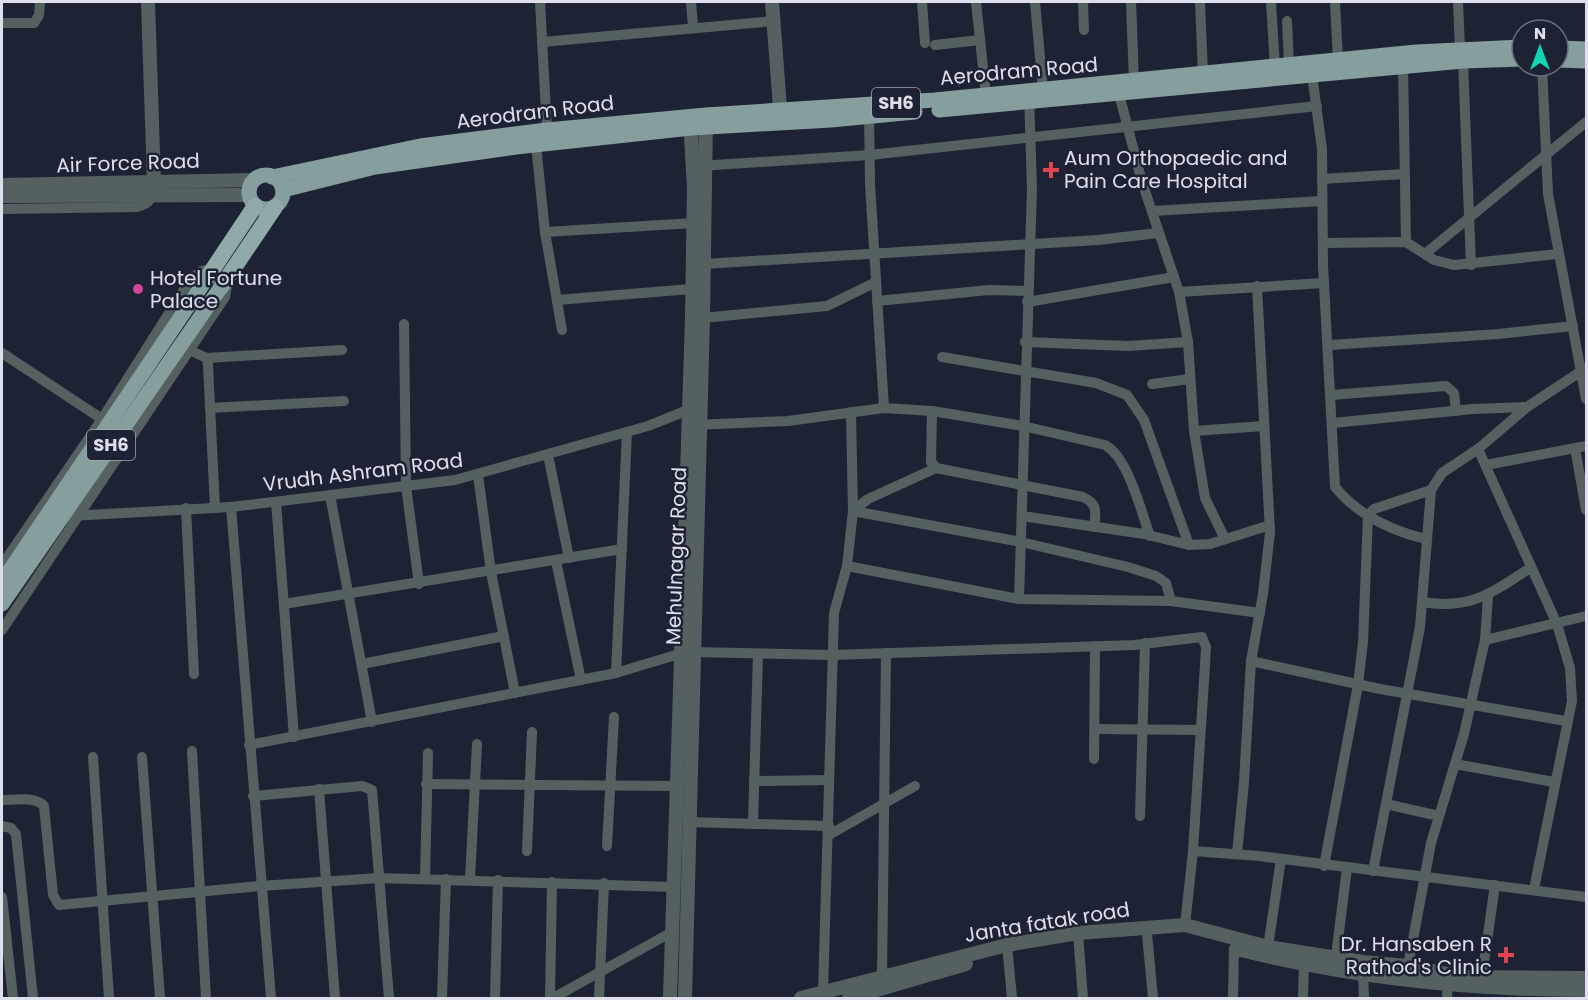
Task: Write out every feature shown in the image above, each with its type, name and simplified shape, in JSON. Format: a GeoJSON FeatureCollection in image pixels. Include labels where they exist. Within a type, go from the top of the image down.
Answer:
{"type":"FeatureCollection","features":[{"type":"Feature","properties":{"kind":"highway","name":"SH6"},"geometry":{"type":"LineString","coordinates":[[217,278],[252,200]]}},
{"type":"Feature","properties":{"kind":"highway","name":"SH6"},"geometry":{"type":"LineString","coordinates":[[217,278],[274,207]]}},
{"type":"Feature","properties":{"kind":"main road"},"geometry":{"type":"LineString","coordinates":[[1570,48],[1587,49]]}},
{"type":"Feature","properties":{"kind":"main road","name":"Aerodram Road"},"geometry":{"type":"LineString","coordinates":[[272,177],[420,146],[547,130],[869,111],[1034,95],[1134,81],[1338,60],[1510,49]]}},
{"type":"Feature","properties":{"kind":"main road","name":"Aerodram Road"},"geometry":{"type":"LineString","coordinates":[[869,111],[986,95],[1119,94],[1402,66],[1461,54],[1510,58]]}},
{"type":"Feature","properties":{"kind":"main road"},"geometry":{"type":"LineString","coordinates":[[1570,60],[1587,61]]}},
{"type":"Feature","properties":{"kind":"main road","name":"Aerodram Road"},"geometry":{"type":"LineString","coordinates":[[283,190],[375,167],[698,122]]}},
{"type":"Feature","properties":{"kind":"main road","name":"SH6"},"geometry":{"type":"LineString","coordinates":[[252,200],[255,180],[264,175],[272,177]]}},
{"type":"Feature","properties":{"kind":"main road"},"geometry":{"type":"LineString","coordinates":[[272,177],[281,184],[283,190]]}},
{"type":"Feature","properties":{"kind":"main road","name":"SH6"},"geometry":{"type":"LineString","coordinates":[[274,207],[280,203],[283,190]]}},
{"type":"Feature","properties":{"kind":"main road"},"geometry":{"type":"LineString","coordinates":[[252,200],[268,209],[274,207]]}},
{"type":"Feature","properties":{"kind":"main road","name":"SH6"},"geometry":{"type":"LineString","coordinates":[[2,582],[217,278]]}},
{"type":"Feature","properties":{"kind":"main road","name":"SH6"},"geometry":{"type":"LineString","coordinates":[[2,604],[217,278]]}},
{"type":"Feature","properties":{"kind":"street"},"geometry":{"type":"LineString","coordinates":[[2,23],[34,23],[39,15],[40,2]]}},
{"type":"Feature","properties":{"kind":"street"},"geometry":{"type":"LineString","coordinates":[[2,209],[137,207],[146,205],[152,199],[148,2]]}},
{"type":"Feature","properties":{"kind":"street"},"geometry":{"type":"LineString","coordinates":[[540,2],[547,130]]}},
{"type":"Feature","properties":{"kind":"street"},"geometry":{"type":"LineString","coordinates":[[691,2],[693,27]]}},
{"type":"Feature","properties":{"kind":"street"},"geometry":{"type":"LineString","coordinates":[[772,2],[780,117]]}},
{"type":"Feature","properties":{"kind":"street"},"geometry":{"type":"LineString","coordinates":[[922,2],[930,44],[980,40]]}},
{"type":"Feature","properties":{"kind":"street"},"geometry":{"type":"LineString","coordinates":[[976,2],[986,95]]}},
{"type":"Feature","properties":{"kind":"street"},"geometry":{"type":"LineString","coordinates":[[1019,599],[1035,2]]}},
{"type":"Feature","properties":{"kind":"street"},"geometry":{"type":"LineString","coordinates":[[1083,2],[1084,30]]}},
{"type":"Feature","properties":{"kind":"street"},"geometry":{"type":"LineString","coordinates":[[1131,2],[1134,81]]}},
{"type":"Feature","properties":{"kind":"street"},"geometry":{"type":"LineString","coordinates":[[1200,2],[1203,74]]}},
{"type":"Feature","properties":{"kind":"street"},"geometry":{"type":"LineString","coordinates":[[1271,2],[1282,66]]}},
{"type":"Feature","properties":{"kind":"street"},"geometry":{"type":"LineString","coordinates":[[1335,2],[1338,60]]}},
{"type":"Feature","properties":{"kind":"street"},"geometry":{"type":"LineString","coordinates":[[1458,2],[1471,265]]}},
{"type":"Feature","properties":{"kind":"street"},"geometry":{"type":"LineString","coordinates":[[542,42],[774,21]]}},
{"type":"Feature","properties":{"kind":"street"},"geometry":{"type":"LineString","coordinates":[[1282,66],[1287,21]]}},
{"type":"Feature","properties":{"kind":"street"},"geometry":{"type":"LineString","coordinates":[[1402,66],[1406,242]]}},
{"type":"Feature","properties":{"kind":"street"},"geometry":{"type":"LineString","coordinates":[[1312,75],[1317,106],[1322,179],[1324,283],[1335,487],[1344,498],[1368,515],[1399,532],[1426,539]]}},
{"type":"Feature","properties":{"kind":"street"},"geometry":{"type":"LineString","coordinates":[[1542,78],[1544,157],[1558,254],[1584,369],[1587,399]]}},
{"type":"Feature","properties":{"kind":"street"},"geometry":{"type":"LineString","coordinates":[[1119,94],[1158,233],[1179,292],[1188,342],[1194,430],[1205,498],[1225,539]]}},
{"type":"Feature","properties":{"kind":"street"},"geometry":{"type":"LineString","coordinates":[[700,166],[870,155],[1317,106]]}},
{"type":"Feature","properties":{"kind":"street"},"geometry":{"type":"LineString","coordinates":[[869,111],[874,253],[884,408]]}},
{"type":"Feature","properties":{"kind":"street","name":"Mehulnagar Road"},"geometry":{"type":"LineString","coordinates":[[670,999],[676,786],[686,653],[693,425],[703,318],[704,264],[698,122]]}},
{"type":"Feature","properties":{"kind":"street"},"geometry":{"type":"LineString","coordinates":[[1426,253],[1587,122]]}},
{"type":"Feature","properties":{"kind":"street"},"geometry":{"type":"LineString","coordinates":[[536,145],[545,232],[562,330]]}},
{"type":"Feature","properties":{"kind":"street","name":"Mehulnagar Road"},"geometry":{"type":"LineString","coordinates":[[693,425],[688,410],[691,289],[694,222],[700,166]]}},
{"type":"Feature","properties":{"kind":"street"},"geometry":{"type":"LineString","coordinates":[[1322,179],[1404,174]]}},
{"type":"Feature","properties":{"kind":"street","name":"Air Force Road"},"geometry":{"type":"LineString","coordinates":[[2,196],[255,180]]}},
{"type":"Feature","properties":{"kind":"street","name":"Air Force Road"},"geometry":{"type":"LineString","coordinates":[[2,185],[153,188],[252,200]]}},
{"type":"Feature","properties":{"kind":"street"},"geometry":{"type":"LineString","coordinates":[[1152,211],[1322,201]]}},
{"type":"Feature","properties":{"kind":"street"},"geometry":{"type":"LineString","coordinates":[[545,232],[694,222]]}},
{"type":"Feature","properties":{"kind":"street"},"geometry":{"type":"LineString","coordinates":[[704,264],[1098,240],[1158,233]]}},
{"type":"Feature","properties":{"kind":"street"},"geometry":{"type":"LineString","coordinates":[[1323,243],[1406,242],[1443,264],[1471,265],[1558,254]]}},
{"type":"Feature","properties":{"kind":"street"},"geometry":{"type":"LineString","coordinates":[[2,565],[102,419],[190,280],[201,271],[217,278],[225,297],[2,630]]}},
{"type":"Feature","properties":{"kind":"street"},"geometry":{"type":"LineString","coordinates":[[877,301],[989,290],[1027,296],[1174,277]]}},
{"type":"Feature","properties":{"kind":"street"},"geometry":{"type":"LineString","coordinates":[[703,318],[827,306],[876,282]]}},
{"type":"Feature","properties":{"kind":"street"},"geometry":{"type":"LineString","coordinates":[[1179,292],[1324,283]]}},
{"type":"Feature","properties":{"kind":"street"},"geometry":{"type":"LineString","coordinates":[[1237,854],[1251,661],[1260,613],[1270,525],[1257,286]]}},
{"type":"Feature","properties":{"kind":"street"},"geometry":{"type":"LineString","coordinates":[[557,300],[691,289]]}},
{"type":"Feature","properties":{"kind":"street"},"geometry":{"type":"LineString","coordinates":[[404,324],[406,486],[419,584]]}},
{"type":"Feature","properties":{"kind":"street"},"geometry":{"type":"LineString","coordinates":[[1329,345],[1499,334],[1573,326]]}},
{"type":"Feature","properties":{"kind":"street"},"geometry":{"type":"LineString","coordinates":[[1025,342],[1128,346],[1188,342]]}},
{"type":"Feature","properties":{"kind":"street"},"geometry":{"type":"LineString","coordinates":[[189,350],[207,358],[342,350]]}},
{"type":"Feature","properties":{"kind":"street"},"geometry":{"type":"LineString","coordinates":[[2,352],[102,419]]}},
{"type":"Feature","properties":{"kind":"street"},"geometry":{"type":"LineString","coordinates":[[942,357],[1096,383],[1116,389],[1134,402],[1144,420],[1189,545]]}},
{"type":"Feature","properties":{"kind":"street"},"geometry":{"type":"LineString","coordinates":[[207,358],[215,508]]}},
{"type":"Feature","properties":{"kind":"street"},"geometry":{"type":"LineString","coordinates":[[1373,871],[1422,602],[1431,490],[1442,473],[1478,449],[1527,407],[1584,369]]}},
{"type":"Feature","properties":{"kind":"street"},"geometry":{"type":"LineString","coordinates":[[1152,384],[1191,379]]}},
{"type":"Feature","properties":{"kind":"street"},"geometry":{"type":"LineString","coordinates":[[1331,395],[1446,386],[1454,393],[1456,411]]}},
{"type":"Feature","properties":{"kind":"street"},"geometry":{"type":"LineString","coordinates":[[210,408],[344,401]]}},
{"type":"Feature","properties":{"kind":"street"},"geometry":{"type":"LineString","coordinates":[[1333,423],[1456,411],[1527,407]]}},
{"type":"Feature","properties":{"kind":"street"},"geometry":{"type":"LineString","coordinates":[[693,425],[788,421],[884,408],[932,411],[1023,426],[1112,448],[1121,459],[1150,536]]}},
{"type":"Feature","properties":{"kind":"street","name":"Vrudh Ashram Road"},"geometry":{"type":"LineString","coordinates":[[34,518],[231,507],[478,475],[627,432],[688,410]]}},
{"type":"Feature","properties":{"kind":"street"},"geometry":{"type":"LineString","coordinates":[[932,411],[931,462],[936,468]]}},
{"type":"Feature","properties":{"kind":"street"},"geometry":{"type":"LineString","coordinates":[[823,993],[834,613],[847,566],[853,511],[851,412]]}},
{"type":"Feature","properties":{"kind":"street"},"geometry":{"type":"LineString","coordinates":[[1194,430],[1264,426]]}},
{"type":"Feature","properties":{"kind":"street"},"geometry":{"type":"LineString","coordinates":[[616,673],[627,432]]}},
{"type":"Feature","properties":{"kind":"street"},"geometry":{"type":"LineString","coordinates":[[1486,465],[1581,447],[1587,510]]}},
{"type":"Feature","properties":{"kind":"street"},"geometry":{"type":"LineString","coordinates":[[1478,449],[1557,624],[1570,668],[1572,686],[1534,889]]}},
{"type":"Feature","properties":{"kind":"street"},"geometry":{"type":"LineString","coordinates":[[548,455],[569,558]]}},
{"type":"Feature","properties":{"kind":"street"},"geometry":{"type":"LineString","coordinates":[[853,511],[868,499],[936,468],[1092,501],[1096,508],[1094,527]]}},
{"type":"Feature","properties":{"kind":"street"},"geometry":{"type":"LineString","coordinates":[[478,475],[492,572],[515,693]]}},
{"type":"Feature","properties":{"kind":"street"},"geometry":{"type":"LineString","coordinates":[[1324,866],[1358,685],[1363,642],[1368,515],[1374,509],[1431,490]]}},
{"type":"Feature","properties":{"kind":"street"},"geometry":{"type":"LineString","coordinates":[[330,495],[372,722]]}},
{"type":"Feature","properties":{"kind":"street"},"geometry":{"type":"LineString","coordinates":[[276,501],[294,737]]}},
{"type":"Feature","properties":{"kind":"street"},"geometry":{"type":"LineString","coordinates":[[231,507],[260,886],[271,999]]}},
{"type":"Feature","properties":{"kind":"street"},"geometry":{"type":"LineString","coordinates":[[186,508],[194,674]]}},
{"type":"Feature","properties":{"kind":"street"},"geometry":{"type":"LineString","coordinates":[[853,511],[1021,542],[1156,576],[1166,582],[1171,601]]}},
{"type":"Feature","properties":{"kind":"street"},"geometry":{"type":"LineString","coordinates":[[1022,516],[1150,536],[1189,545],[1210,544],[1270,525]]}},
{"type":"Feature","properties":{"kind":"street"},"geometry":{"type":"LineString","coordinates":[[284,604],[348,596],[622,549]]}},
{"type":"Feature","properties":{"kind":"street"},"geometry":{"type":"LineString","coordinates":[[556,561],[580,680]]}},
{"type":"Feature","properties":{"kind":"street"},"geometry":{"type":"LineString","coordinates":[[847,566],[1019,599],[1171,601],[1260,613]]}},
{"type":"Feature","properties":{"kind":"street"},"geometry":{"type":"LineString","coordinates":[[1422,602],[1451,606],[1488,596],[1530,568]]}},
{"type":"Feature","properties":{"kind":"street"},"geometry":{"type":"LineString","coordinates":[[1408,966],[1439,816],[1455,764],[1485,640],[1488,596]]}},
{"type":"Feature","properties":{"kind":"street"},"geometry":{"type":"LineString","coordinates":[[1485,640],[1587,616]]}},
{"type":"Feature","properties":{"kind":"street"},"geometry":{"type":"LineString","coordinates":[[362,664],[504,636]]}},
{"type":"Feature","properties":{"kind":"street"},"geometry":{"type":"LineString","coordinates":[[249,745],[616,673],[686,653],[832,655],[1095,646],[1196,637],[1205,640],[1193,851],[1185,925]]}},
{"type":"Feature","properties":{"kind":"street"},"geometry":{"type":"LineString","coordinates":[[1140,816],[1145,643]]}},
{"type":"Feature","properties":{"kind":"street"},"geometry":{"type":"LineString","coordinates":[[1094,759],[1095,646]]}},
{"type":"Feature","properties":{"kind":"street","name":"Mehulnagar Road"},"geometry":{"type":"LineString","coordinates":[[685,999],[689,822],[686,653]]}},
{"type":"Feature","properties":{"kind":"street"},"geometry":{"type":"LineString","coordinates":[[882,976],[885,653]]}},
{"type":"Feature","properties":{"kind":"street"},"geometry":{"type":"LineString","coordinates":[[753,824],[758,654]]}},
{"type":"Feature","properties":{"kind":"street"},"geometry":{"type":"LineString","coordinates":[[1251,661],[1358,685],[1566,721]]}},
{"type":"Feature","properties":{"kind":"street"},"geometry":{"type":"LineString","coordinates":[[607,846],[614,717]]}},
{"type":"Feature","properties":{"kind":"street"},"geometry":{"type":"LineString","coordinates":[[1095,729],[1200,730]]}},
{"type":"Feature","properties":{"kind":"street"},"geometry":{"type":"LineString","coordinates":[[527,851],[532,732]]}},
{"type":"Feature","properties":{"kind":"street"},"geometry":{"type":"LineString","coordinates":[[470,879],[477,744]]}},
{"type":"Feature","properties":{"kind":"street"},"geometry":{"type":"LineString","coordinates":[[192,751],[206,999]]}},
{"type":"Feature","properties":{"kind":"street"},"geometry":{"type":"LineString","coordinates":[[425,879],[428,753]]}},
{"type":"Feature","properties":{"kind":"street"},"geometry":{"type":"LineString","coordinates":[[93,757],[109,999]]}},
{"type":"Feature","properties":{"kind":"street"},"geometry":{"type":"LineString","coordinates":[[142,758],[160,999]]}},
{"type":"Feature","properties":{"kind":"street"},"geometry":{"type":"LineString","coordinates":[[1455,764],[1554,782]]}},
{"type":"Feature","properties":{"kind":"street"},"geometry":{"type":"LineString","coordinates":[[754,781],[829,780]]}},
{"type":"Feature","properties":{"kind":"street"},"geometry":{"type":"LineString","coordinates":[[426,784],[610,788],[676,786]]}},
{"type":"Feature","properties":{"kind":"street"},"geometry":{"type":"LineString","coordinates":[[253,796],[362,786],[372,790],[389,999]]}},
{"type":"Feature","properties":{"kind":"street"},"geometry":{"type":"LineString","coordinates":[[689,822],[753,824],[829,831],[915,786]]}},
{"type":"Feature","properties":{"kind":"street"},"geometry":{"type":"LineString","coordinates":[[319,789],[335,999]]}},
{"type":"Feature","properties":{"kind":"street"},"geometry":{"type":"LineString","coordinates":[[2,800],[33,800],[40,801],[44,806],[55,901],[66,906],[260,886],[379,878],[604,883],[673,887]]}},
{"type":"Feature","properties":{"kind":"street"},"geometry":{"type":"LineString","coordinates":[[1386,804],[1439,816]]}},
{"type":"Feature","properties":{"kind":"street"},"geometry":{"type":"LineString","coordinates":[[2,826],[11,828],[15,834],[33,999]]}},
{"type":"Feature","properties":{"kind":"street"},"geometry":{"type":"LineString","coordinates":[[1193,851],[1281,859],[1587,897]]}},
{"type":"Feature","properties":{"kind":"street"},"geometry":{"type":"LineString","coordinates":[[1268,952],[1281,859]]}},
{"type":"Feature","properties":{"kind":"street"},"geometry":{"type":"LineString","coordinates":[[1336,956],[1347,868]]}},
{"type":"Feature","properties":{"kind":"street"},"geometry":{"type":"LineString","coordinates":[[442,999],[446,879]]}},
{"type":"Feature","properties":{"kind":"street"},"geometry":{"type":"LineString","coordinates":[[495,999],[498,880]]}},
{"type":"Feature","properties":{"kind":"street"},"geometry":{"type":"LineString","coordinates":[[552,882],[552,999]]}},
{"type":"Feature","properties":{"kind":"street"},"geometry":{"type":"LineString","coordinates":[[598,999],[604,883]]}},
{"type":"Feature","properties":{"kind":"street"},"geometry":{"type":"LineString","coordinates":[[1495,885],[1481,983],[1517,994],[1587,991],[1586,999]]}},
{"type":"Feature","properties":{"kind":"street"},"geometry":{"type":"LineString","coordinates":[[13,999],[5,966],[2,896],[22,892]]}},
{"type":"Feature","properties":{"kind":"street","name":"Janta fatak road"},"geometry":{"type":"LineString","coordinates":[[801,999],[823,993],[855,994],[882,976],[1008,949],[1078,937],[1185,925],[1268,952],[1336,956],[1363,962],[1408,966],[1447,986],[1587,978]]}},
{"type":"Feature","properties":{"kind":"street"},"geometry":{"type":"LineString","coordinates":[[552,999],[672,932]]}},
{"type":"Feature","properties":{"kind":"street"},"geometry":{"type":"LineString","coordinates":[[1147,934],[1153,999]]}},
{"type":"Feature","properties":{"kind":"street"},"geometry":{"type":"LineString","coordinates":[[1083,999],[1078,937],[1147,934],[1201,937],[1234,948],[1268,952],[1304,964],[1447,986]]}},
{"type":"Feature","properties":{"kind":"street"},"geometry":{"type":"LineString","coordinates":[[1233,999],[1234,948]]}},
{"type":"Feature","properties":{"kind":"street"},"geometry":{"type":"LineString","coordinates":[[855,994],[1008,949],[1012,999]]}},
{"type":"Feature","properties":{"kind":"street"},"geometry":{"type":"LineString","coordinates":[[5,966],[29,963]]}},
{"type":"Feature","properties":{"kind":"street"},"geometry":{"type":"LineString","coordinates":[[1303,999],[1304,964]]}},
{"type":"Feature","properties":{"kind":"street"},"geometry":{"type":"LineString","coordinates":[[1363,973],[1364,999]]}},
{"type":"Feature","properties":{"kind":"place","name":"Aum Orthopaedic and Pain Care Hospital"},"geometry":{"type":"Point","coordinates":[1051,170]}},
{"type":"Feature","properties":{"kind":"place","name":"Hotel Fortune Palace"},"geometry":{"type":"Point","coordinates":[138,289]}},
{"type":"Feature","properties":{"kind":"place","name":"Dr. Hansaben R Rathod's Clinic"},"geometry":{"type":"Point","coordinates":[1506,955]}}]}
